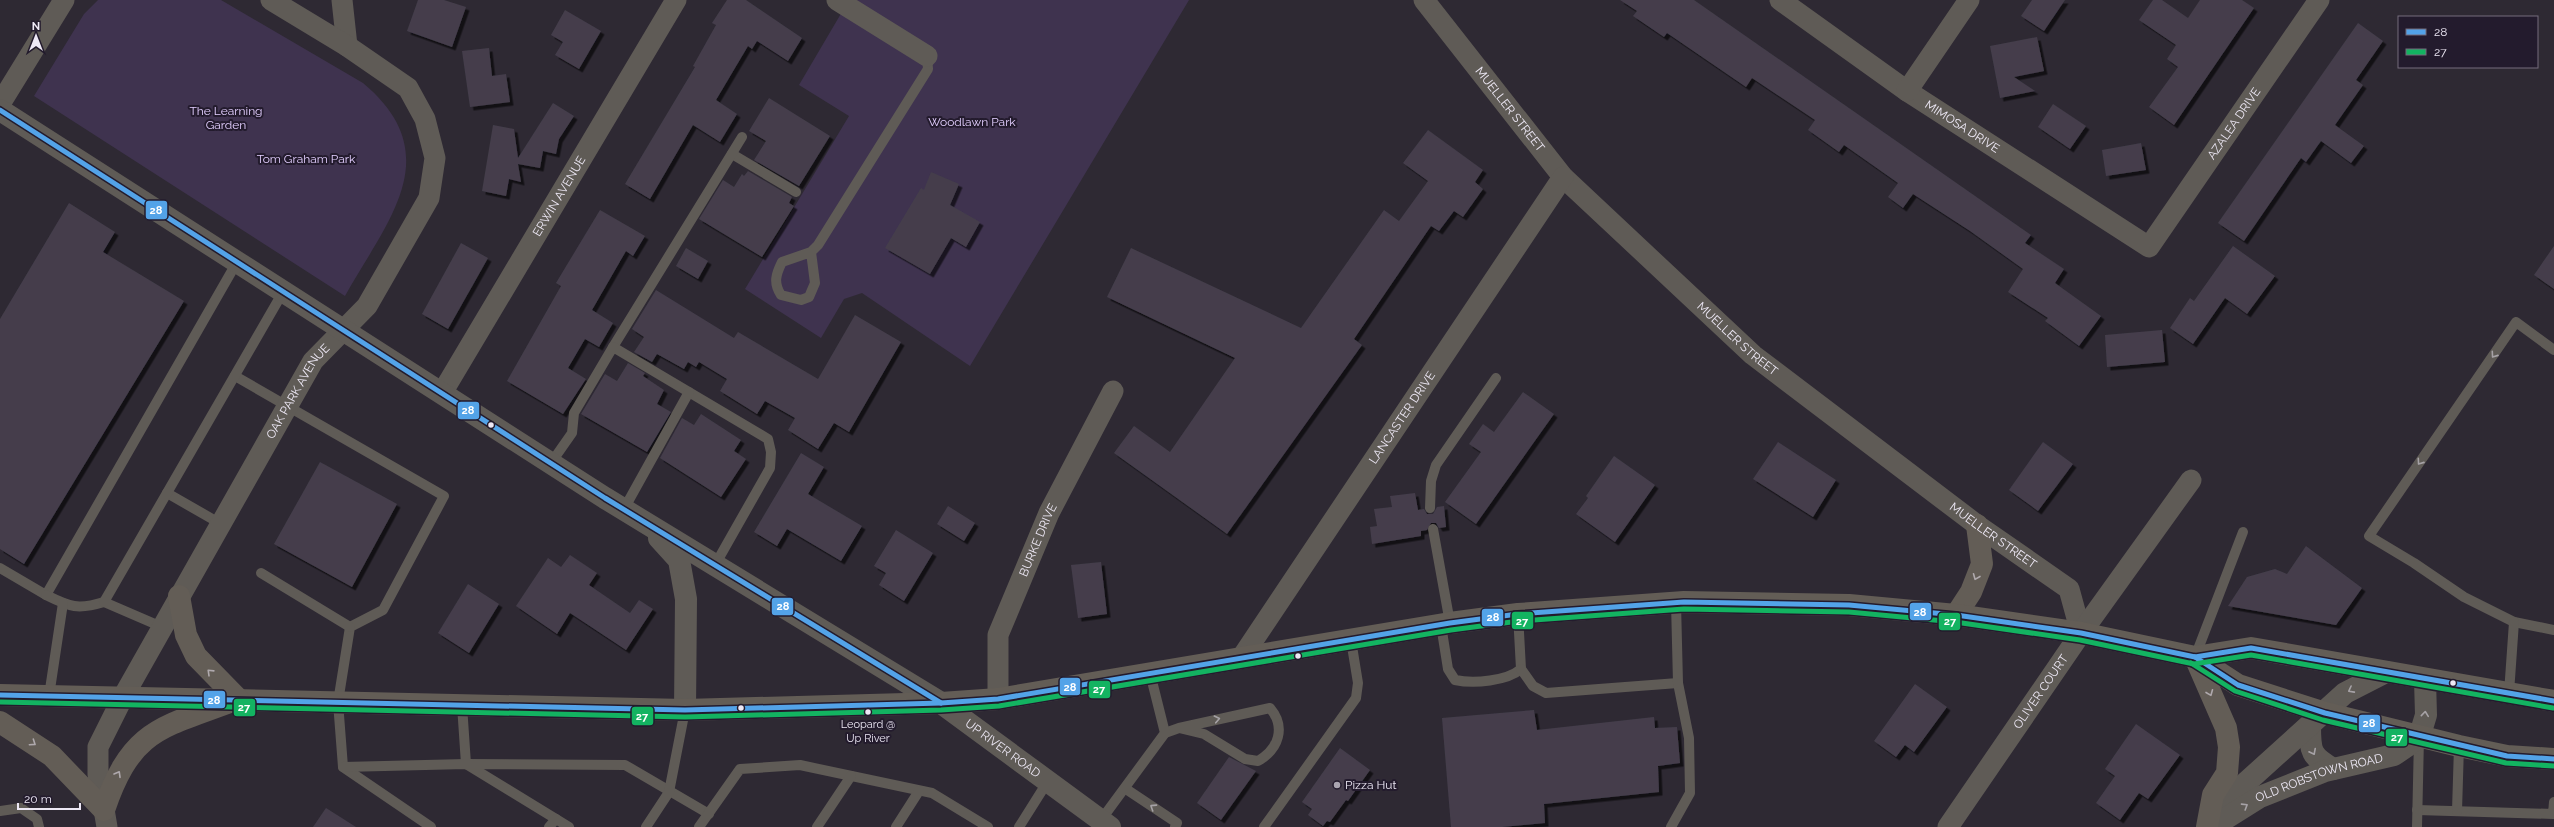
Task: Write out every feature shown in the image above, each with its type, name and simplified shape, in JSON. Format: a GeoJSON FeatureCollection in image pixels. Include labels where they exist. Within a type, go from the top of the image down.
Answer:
{"type":"FeatureCollection","features":[{"type":"Feature","properties":{"kind":"main road"},"geometry":{"type":"LineString","coordinates":[[1956,615],[1971,592],[1982,564],[1977,525]]}},
{"type":"Feature","properties":{"kind":"main road"},"geometry":{"type":"LineString","coordinates":[[179,596],[186,635],[196,656],[238,700]]}},
{"type":"Feature","properties":{"kind":"main road"},"geometry":{"type":"LineString","coordinates":[[0,695],[685,710],[998,700],[1242,657],[1445,624],[1518,614],[1676,603],[1849,605],[1956,615],[2081,633],[2195,657],[2251,648],[2425,680],[2554,701]]}},
{"type":"Feature","properties":{"kind":"main road"},"geometry":{"type":"LineString","coordinates":[[2195,657],[2238,685],[2318,719],[2507,756],[2554,759]]}},
{"type":"Feature","properties":{"kind":"main road"},"geometry":{"type":"LineString","coordinates":[[2195,657],[2226,728],[2229,747],[2227,773],[2213,795],[2208,827]]}},
{"type":"Feature","properties":{"kind":"main road"},"geometry":{"type":"LineString","coordinates":[[106,819],[114,780],[139,744],[158,730],[238,700]]}},
{"type":"Feature","properties":{"kind":"main road"},"geometry":{"type":"LineString","coordinates":[[0,722],[52,756],[106,819]]}},
{"type":"Feature","properties":{"kind":"street"},"geometry":{"type":"LineString","coordinates":[[0,104],[64,0]]}},
{"type":"Feature","properties":{"kind":"street","name":"OAK PARK AVENUE"},"geometry":{"type":"LineString","coordinates":[[106,819],[98,774],[98,747],[122,697],[313,361],[367,306],[428,198],[435,158],[425,119],[408,88],[347,46],[271,0]]}},
{"type":"Feature","properties":{"kind":"street"},"geometry":{"type":"LineString","coordinates":[[342,0],[347,46]]}},
{"type":"Feature","properties":{"kind":"street","name":"ERWIN AVENUE"},"geometry":{"type":"LineString","coordinates":[[442,393],[676,0]]}},
{"type":"Feature","properties":{"kind":"street"},"geometry":{"type":"LineString","coordinates":[[837,0],[927,56]]}},
{"type":"Feature","properties":{"kind":"street","name":"MUELLER STREET"},"geometry":{"type":"LineString","coordinates":[[1424,0],[1562,177],[1752,355],[1977,525],[2069,589],[2081,633]]}},
{"type":"Feature","properties":{"kind":"street","name":"MIMOSA DRIVE"},"geometry":{"type":"LineString","coordinates":[[1780,0],[1907,91],[2149,247]]}},
{"type":"Feature","properties":{"kind":"street"},"geometry":{"type":"LineString","coordinates":[[1907,91],[1969,0]]}},
{"type":"Feature","properties":{"kind":"street","name":"AZALEA DRIVE"},"geometry":{"type":"LineString","coordinates":[[2149,247],[2319,0]]}},
{"type":"Feature","properties":{"kind":"street","name":"UP RIVER ROAD"},"geometry":{"type":"LineString","coordinates":[[0,110],[647,524],[941,703],[1106,824]]}},
{"type":"Feature","properties":{"kind":"street","name":"LANCASTER DRIVE"},"geometry":{"type":"LineString","coordinates":[[1242,657],[1562,177]]}},
{"type":"Feature","properties":{"kind":"street","name":"BURKE DRIVE"},"geometry":{"type":"LineString","coordinates":[[998,700],[998,635],[1049,512],[1113,391]]}},
{"type":"Feature","properties":{"kind":"street","name":"OLIVER COURT"},"geometry":{"type":"LineString","coordinates":[[1948,827],[2081,633],[2191,480]]}},
{"type":"Feature","properties":{"kind":"street"},"geometry":{"type":"LineString","coordinates":[[647,524],[678,560],[680,566],[686,600],[685,710]]}},
{"type":"Feature","properties":{"kind":"street","name":"OLD ROBSTOWN ROAD"},"geometry":{"type":"LineString","coordinates":[[2208,827],[2230,797],[2345,693],[2386,672]]}},
{"type":"Feature","properties":{"kind":"street"},"geometry":{"type":"LineString","coordinates":[[2419,738],[2426,715],[2425,680]]}},
{"type":"Feature","properties":{"kind":"street"},"geometry":{"type":"LineString","coordinates":[[2318,719],[2310,747],[2317,759],[2333,769]]}},
{"type":"Feature","properties":{"kind":"street","name":"OLD ROBSTOWN ROAD"},"geometry":{"type":"LineString","coordinates":[[2212,827],[2260,797],[2333,769],[2394,755],[2419,738]]}},
{"type":"Feature","properties":{"kind":"lane"},"geometry":{"type":"LineString","coordinates":[[811,252],[815,283],[809,297],[801,300],[781,295],[775,282],[777,271],[782,262],[811,252],[818,245],[928,69],[927,56]]}},
{"type":"Feature","properties":{"kind":"lane"},"geometry":{"type":"LineString","coordinates":[[551,463],[572,433],[574,413],[742,136]]}},
{"type":"Feature","properties":{"kind":"lane"},"geometry":{"type":"LineString","coordinates":[[732,154],[796,192]]}},
{"type":"Feature","properties":{"kind":"lane"},"geometry":{"type":"LineString","coordinates":[[46,595],[237,262]]}},
{"type":"Feature","properties":{"kind":"lane"},"geometry":{"type":"LineString","coordinates":[[104,602],[283,292]]}},
{"type":"Feature","properties":{"kind":"lane"},"geometry":{"type":"LineString","coordinates":[[2554,350],[2516,322],[2369,536],[2414,563],[2464,597],[2514,622],[2554,630]]}},
{"type":"Feature","properties":{"kind":"lane"},"geometry":{"type":"LineString","coordinates":[[613,348],[768,439],[771,452],[770,468],[715,565]]}},
{"type":"Feature","properties":{"kind":"lane"},"geometry":{"type":"LineString","coordinates":[[235,376],[444,496],[383,610],[350,627]]}},
{"type":"Feature","properties":{"kind":"lane"},"geometry":{"type":"LineString","coordinates":[[1430,508],[1431,481],[1436,465],[1496,378]]}},
{"type":"Feature","properties":{"kind":"lane"},"geometry":{"type":"LineString","coordinates":[[624,509],[689,392]]}},
{"type":"Feature","properties":{"kind":"lane"},"geometry":{"type":"LineString","coordinates":[[167,493],[221,524]]}},
{"type":"Feature","properties":{"kind":"lane"},"geometry":{"type":"LineString","coordinates":[[1433,529],[1445,624],[1448,669],[1455,680],[1464,682],[1513,676],[1521,669]]}},
{"type":"Feature","properties":{"kind":"lane"},"geometry":{"type":"LineString","coordinates":[[2195,657],[2243,532]]}},
{"type":"Feature","properties":{"kind":"lane"},"geometry":{"type":"LineString","coordinates":[[0,568],[46,595],[63,603],[84,608],[104,602],[162,627]]}},
{"type":"Feature","properties":{"kind":"lane"},"geometry":{"type":"LineString","coordinates":[[261,574],[350,627]]}},
{"type":"Feature","properties":{"kind":"lane"},"geometry":{"type":"LineString","coordinates":[[48,696],[63,603]]}},
{"type":"Feature","properties":{"kind":"lane"},"geometry":{"type":"LineString","coordinates":[[1671,827],[1690,793],[1689,738],[1678,683],[1676,603]]}},
{"type":"Feature","properties":{"kind":"lane"},"geometry":{"type":"LineString","coordinates":[[1518,614],[1521,669],[1533,686],[1546,693],[1678,683]]}},
{"type":"Feature","properties":{"kind":"lane"},"geometry":{"type":"LineString","coordinates":[[2509,693],[2514,622]]}},
{"type":"Feature","properties":{"kind":"lane"},"geometry":{"type":"LineString","coordinates":[[343,767],[338,702],[350,627]]}},
{"type":"Feature","properties":{"kind":"lane"},"geometry":{"type":"LineString","coordinates":[[1264,827],[1356,698],[1358,683],[1351,640]]}},
{"type":"Feature","properties":{"kind":"lane"},"geometry":{"type":"LineString","coordinates":[[1150,674],[1166,733]]}},
{"type":"Feature","properties":{"kind":"lane"},"geometry":{"type":"LineString","coordinates":[[462,705],[466,764]]}},
{"type":"Feature","properties":{"kind":"lane"},"geometry":{"type":"LineString","coordinates":[[1106,824],[1126,789],[1166,733],[1179,728],[1270,708],[1278,717],[1279,736],[1267,756],[1258,762],[1245,759],[1204,734],[1179,728]]}},
{"type":"Feature","properties":{"kind":"lane"},"geometry":{"type":"LineString","coordinates":[[646,827],[669,792],[685,710]]}},
{"type":"Feature","properties":{"kind":"lane"},"geometry":{"type":"LineString","coordinates":[[2417,827],[2419,738]]}},
{"type":"Feature","properties":{"kind":"lane"},"geometry":{"type":"LineString","coordinates":[[2457,811],[2459,746]]}},
{"type":"Feature","properties":{"kind":"lane"},"geometry":{"type":"LineString","coordinates":[[343,767],[466,764],[625,764],[669,792],[709,814]]}},
{"type":"Feature","properties":{"kind":"lane"},"geometry":{"type":"LineString","coordinates":[[466,764],[569,827]]}},
{"type":"Feature","properties":{"kind":"lane"},"geometry":{"type":"LineString","coordinates":[[699,827],[740,769],[800,765],[932,793],[988,827]]}},
{"type":"Feature","properties":{"kind":"lane"},"geometry":{"type":"LineString","coordinates":[[343,767],[431,827]]}},
{"type":"Feature","properties":{"kind":"lane"},"geometry":{"type":"LineString","coordinates":[[816,827],[851,776]]}},
{"type":"Feature","properties":{"kind":"lane"},"geometry":{"type":"LineString","coordinates":[[1019,827],[1048,781]]}},
{"type":"Feature","properties":{"kind":"lane"},"geometry":{"type":"LineString","coordinates":[[1126,789],[1177,823],[1175,827]]}},
{"type":"Feature","properties":{"kind":"lane"},"geometry":{"type":"LineString","coordinates":[[896,827],[919,791]]}},
{"type":"Feature","properties":{"kind":"lane"},"geometry":{"type":"LineString","coordinates":[[2417,810],[2553,814],[2554,802]]}},
{"type":"Feature","properties":{"kind":"lane"},"geometry":{"type":"LineString","coordinates":[[0,811],[21,808],[37,819],[39,827]]}},
{"type":"Feature","properties":{"kind":"lane"},"geometry":{"type":"LineString","coordinates":[[549,827],[556,819]]}},
{"type":"Feature","properties":{"kind":"green space","name":"Tom Graham Park"},"geometry":{"type":"Polygon","coordinates":[[[98,0],[221,0],[363,83],[389,110],[402,136],[406,162],[402,188],[392,215],[345,296],[34,96],[84,14],[98,0]]]}},
{"type":"Feature","properties":{"kind":"green space","name":"Woodlawn Park"},"geometry":{"type":"Polygon","coordinates":[[[849,0],[1189,0],[970,366],[862,293],[844,299],[821,338],[745,289],[849,116],[799,85],[849,0]]]}},
{"type":"Feature","properties":{"kind":"building"},"geometry":{"type":"Polygon","coordinates":[[[418,0],[444,0],[466,7],[452,47],[407,31],[418,0]]]}},
{"type":"Feature","properties":{"kind":"building"},"geometry":{"type":"Polygon","coordinates":[[[727,0],[746,0],[802,38],[788,61],[757,41],[752,49],[748,46],[716,100],[737,114],[720,142],[693,125],[650,199],[625,184],[695,67],[693,66],[716,25],[712,23],[727,0]]]}},
{"type":"Feature","properties":{"kind":"building"},"geometry":{"type":"Polygon","coordinates":[[[1620,0],[1694,0],[2031,235],[2025,243],[2064,269],[2055,283],[2101,316],[2079,346],[2045,321],[2048,318],[2008,292],[2023,269],[1970,231],[1913,194],[1903,208],[1888,197],[1898,183],[1844,145],[1839,152],[1808,130],[1815,120],[1752,78],[1746,87],[1667,33],[1664,37],[1633,16],[1637,11],[1620,0]]]}},
{"type":"Feature","properties":{"kind":"building"},"geometry":{"type":"Polygon","coordinates":[[[2032,0],[2065,0],[2044,31],[2021,16],[2032,0]]]}},
{"type":"Feature","properties":{"kind":"building"},"geometry":{"type":"Polygon","coordinates":[[[2153,0],[2162,0],[2188,18],[2200,0],[2242,0],[2254,8],[2174,125],[2149,107],[2178,67],[2167,59],[2176,45],[2139,20],[2153,0]]]}},
{"type":"Feature","properties":{"kind":"building"},"geometry":{"type":"Polygon","coordinates":[[[565,10],[601,31],[579,69],[555,55],[563,42],[551,35],[565,10]]]}},
{"type":"Feature","properties":{"kind":"building"},"geometry":{"type":"Polygon","coordinates":[[[2358,23],[2383,41],[2356,80],[2363,85],[2335,125],[2364,146],[2351,163],[2321,141],[2306,162],[2301,158],[2244,241],[2218,223],[2358,23]]]}},
{"type":"Feature","properties":{"kind":"building"},"geometry":{"type":"Polygon","coordinates":[[[2037,37],[2044,71],[2014,77],[2035,91],[2000,98],[1990,46],[2037,37]]]}},
{"type":"Feature","properties":{"kind":"building"},"geometry":{"type":"Polygon","coordinates":[[[489,48],[492,76],[506,74],[510,102],[470,107],[462,51],[489,48]]]}},
{"type":"Feature","properties":{"kind":"building"},"geometry":{"type":"Polygon","coordinates":[[[769,98],[830,136],[799,186],[754,160],[766,141],[749,131],[769,98]]]}},
{"type":"Feature","properties":{"kind":"building"},"geometry":{"type":"Polygon","coordinates":[[[553,103],[574,116],[559,139],[556,154],[543,151],[540,168],[518,164],[521,182],[509,179],[506,196],[482,191],[493,125],[514,129],[518,158],[553,103]]]}},
{"type":"Feature","properties":{"kind":"building"},"geometry":{"type":"Polygon","coordinates":[[[2053,104],[2086,126],[2070,149],[2038,127],[2053,104]]]}},
{"type":"Feature","properties":{"kind":"building"},"geometry":{"type":"Polygon","coordinates":[[[1428,130],[1483,170],[1475,182],[1483,189],[1463,217],[1454,211],[1439,231],[1431,226],[1354,339],[1362,345],[1227,534],[1114,453],[1134,426],[1170,452],[1235,358],[1107,297],[1131,248],[1301,328],[1384,210],[1399,221],[1428,181],[1403,163],[1428,130]]]}},
{"type":"Feature","properties":{"kind":"building"},"geometry":{"type":"Polygon","coordinates":[[[2141,143],[2146,170],[2106,176],[2102,150],[2141,143]]]}},
{"type":"Feature","properties":{"kind":"building"},"geometry":{"type":"Polygon","coordinates":[[[748,171],[792,197],[789,203],[794,206],[762,257],[699,219],[723,180],[734,187],[742,174],[744,176],[748,171]]]}},
{"type":"Feature","properties":{"kind":"building"},"geometry":{"type":"Polygon","coordinates":[[[931,172],[959,184],[950,205],[980,222],[966,247],[951,238],[930,274],[885,248],[921,188],[924,190],[931,172]]]}},
{"type":"Feature","properties":{"kind":"building"},"geometry":{"type":"Polygon","coordinates":[[[69,203],[115,232],[103,252],[184,301],[24,564],[0,549],[0,319],[69,203]]]}},
{"type":"Feature","properties":{"kind":"building"},"geometry":{"type":"Polygon","coordinates":[[[600,210],[645,236],[633,256],[626,251],[592,310],[613,323],[599,347],[585,339],[568,368],[586,379],[563,414],[507,381],[561,286],[556,283],[600,210]]]}},
{"type":"Feature","properties":{"kind":"building"},"geometry":{"type":"Polygon","coordinates":[[[461,243],[488,258],[448,329],[422,314],[461,243]]]}},
{"type":"Feature","properties":{"kind":"building"},"geometry":{"type":"Polygon","coordinates":[[[2233,246],[2275,276],[2247,314],[2225,298],[2193,344],[2170,328],[2190,298],[2194,301],[2233,246]]]}},
{"type":"Feature","properties":{"kind":"building"},"geometry":{"type":"Polygon","coordinates":[[[2554,246],[2554,289],[2534,275],[2554,246]]]}},
{"type":"Feature","properties":{"kind":"building"},"geometry":{"type":"Polygon","coordinates":[[[686,248],[708,261],[698,279],[676,266],[686,248]]]}},
{"type":"Feature","properties":{"kind":"building"},"geometry":{"type":"Polygon","coordinates":[[[656,290],[734,338],[738,332],[818,379],[855,315],[901,342],[849,432],[834,423],[818,449],[788,430],[795,418],[765,401],[757,414],[720,391],[727,379],[699,362],[696,367],[688,362],[684,369],[657,354],[652,362],[634,352],[644,337],[632,329],[656,290]]]}},
{"type":"Feature","properties":{"kind":"building"},"geometry":{"type":"Polygon","coordinates":[[[2162,330],[2165,362],[2107,367],[2105,335],[2162,330]]]}},
{"type":"Feature","properties":{"kind":"building"},"geometry":{"type":"Polygon","coordinates":[[[628,363],[645,373],[643,376],[664,390],[657,404],[671,412],[647,452],[581,414],[605,374],[617,381],[628,363]]]}},
{"type":"Feature","properties":{"kind":"building"},"geometry":{"type":"Polygon","coordinates":[[[1523,392],[1554,414],[1476,524],[1445,502],[1481,452],[1469,444],[1483,424],[1494,432],[1523,392]]]}},
{"type":"Feature","properties":{"kind":"building"},"geometry":{"type":"Polygon","coordinates":[[[701,414],[741,440],[734,451],[746,459],[721,497],[660,458],[682,418],[694,425],[701,414]]]}},
{"type":"Feature","properties":{"kind":"building"},"geometry":{"type":"Polygon","coordinates":[[[1778,442],[1836,480],[1813,517],[1753,479],[1778,442]]]}},
{"type":"Feature","properties":{"kind":"building"},"geometry":{"type":"Polygon","coordinates":[[[2043,442],[2073,464],[2038,511],[2009,490],[2043,442]]]}},
{"type":"Feature","properties":{"kind":"building"},"geometry":{"type":"Polygon","coordinates":[[[801,453],[824,467],[808,494],[862,526],[841,561],[787,529],[777,546],[754,532],[801,453]]]}},
{"type":"Feature","properties":{"kind":"building"},"geometry":{"type":"Polygon","coordinates":[[[1614,456],[1655,485],[1615,542],[1576,514],[1588,498],[1586,496],[1614,456]]]}},
{"type":"Feature","properties":{"kind":"building"},"geometry":{"type":"Polygon","coordinates":[[[320,462],[397,504],[352,587],[274,544],[320,462]]]}},
{"type":"Feature","properties":{"kind":"building"},"geometry":{"type":"Polygon","coordinates":[[[1415,493],[1418,510],[1424,509],[1427,514],[1433,514],[1437,507],[1444,506],[1446,527],[1439,528],[1436,523],[1431,523],[1427,530],[1421,531],[1421,536],[1372,544],[1370,527],[1377,526],[1374,509],[1392,507],[1390,496],[1415,493]]]}},
{"type":"Feature","properties":{"kind":"building"},"geometry":{"type":"Polygon","coordinates":[[[948,506],[975,523],[964,541],[937,524],[948,506]]]}},
{"type":"Feature","properties":{"kind":"building"},"geometry":{"type":"Polygon","coordinates":[[[896,530],[933,553],[904,601],[879,585],[886,573],[874,566],[896,530]]]}},
{"type":"Feature","properties":{"kind":"building"},"geometry":{"type":"Polygon","coordinates":[[[2306,546],[2362,588],[2336,625],[2228,606],[2247,577],[2275,569],[2287,574],[2306,546]]]}},
{"type":"Feature","properties":{"kind":"building"},"geometry":{"type":"Polygon","coordinates":[[[570,555],[597,573],[589,585],[630,613],[639,600],[653,609],[626,650],[570,613],[557,634],[516,606],[548,558],[561,567],[570,555]]]}},
{"type":"Feature","properties":{"kind":"building"},"geometry":{"type":"Polygon","coordinates":[[[1101,562],[1107,614],[1078,618],[1071,565],[1101,562]]]}},
{"type":"Feature","properties":{"kind":"building"},"geometry":{"type":"Polygon","coordinates":[[[468,584],[499,604],[469,653],[438,633],[468,584]]]}},
{"type":"Feature","properties":{"kind":"building"},"geometry":{"type":"Polygon","coordinates":[[[1915,684],[1947,707],[1914,752],[1905,745],[1896,757],[1874,741],[1915,684]]]}},
{"type":"Feature","properties":{"kind":"building"},"geometry":{"type":"Polygon","coordinates":[[[1534,710],[1537,730],[1654,717],[1655,728],[1677,727],[1680,763],[1658,766],[1659,792],[1544,804],[1545,823],[1502,827],[1451,827],[1442,718],[1534,710]]]}},
{"type":"Feature","properties":{"kind":"building"},"geometry":{"type":"Polygon","coordinates":[[[2136,724],[2180,755],[2148,799],[2139,793],[2120,820],[2096,803],[2115,776],[2105,769],[2136,724]]]}},
{"type":"Feature","properties":{"kind":"building","name":"Pizza Hut"},"geometry":{"type":"Polygon","coordinates":[[[1340,748],[1370,770],[1348,801],[1346,800],[1330,822],[1327,821],[1323,826],[1308,815],[1312,809],[1302,802],[1340,748]]]}},
{"type":"Feature","properties":{"kind":"building"},"geometry":{"type":"Polygon","coordinates":[[[1229,757],[1256,771],[1221,820],[1197,803],[1229,757]]]}},
{"type":"Feature","properties":{"kind":"building"},"geometry":{"type":"Polygon","coordinates":[[[326,808],[356,827],[313,827],[326,808]]]}},
{"type":"Feature","properties":{"kind":"transit line","name":"28"},"geometry":{"type":"LineString","coordinates":[[0,110],[605,498],[941,703]]}},
{"type":"Feature","properties":{"kind":"transit line","name":"28"},"geometry":{"type":"LineString","coordinates":[[0,695],[685,710],[941,703],[998,699],[1450,623],[1518,614],[1684,602],[1849,605],[1956,615],[2081,633],[2195,657],[2251,648],[2554,701]]}},
{"type":"Feature","properties":{"kind":"transit line","name":"27"},"geometry":{"type":"LineString","coordinates":[[0,702],[685,717],[941,710],[999,706],[1451,630],[1519,621],[1684,609],[1849,612],[1955,622],[2080,640],[2194,664],[2251,655],[2553,708]]}},
{"type":"Feature","properties":{"kind":"transit line","name":"28"},"geometry":{"type":"LineString","coordinates":[[2195,657],[2238,685],[2325,713],[2507,756],[2554,759]]}},
{"type":"Feature","properties":{"kind":"transit line","name":"27"},"geometry":{"type":"LineString","coordinates":[[2191,663],[2235,691],[2323,720],[2506,763],[2554,766]]}},
{"type":"Feature","properties":{"kind":"place","name":"Leopard @ Up River"},"geometry":{"type":"Point","coordinates":[868,712]}},
{"type":"Feature","properties":{"kind":"place","name":"Pizza Hut"},"geometry":{"type":"Point","coordinates":[1337,785]}},
{"type":"Feature","properties":{"kind":"park label","name":"The Learning Garden"},"geometry":{"type":"Point","coordinates":[226,118]}}]}
